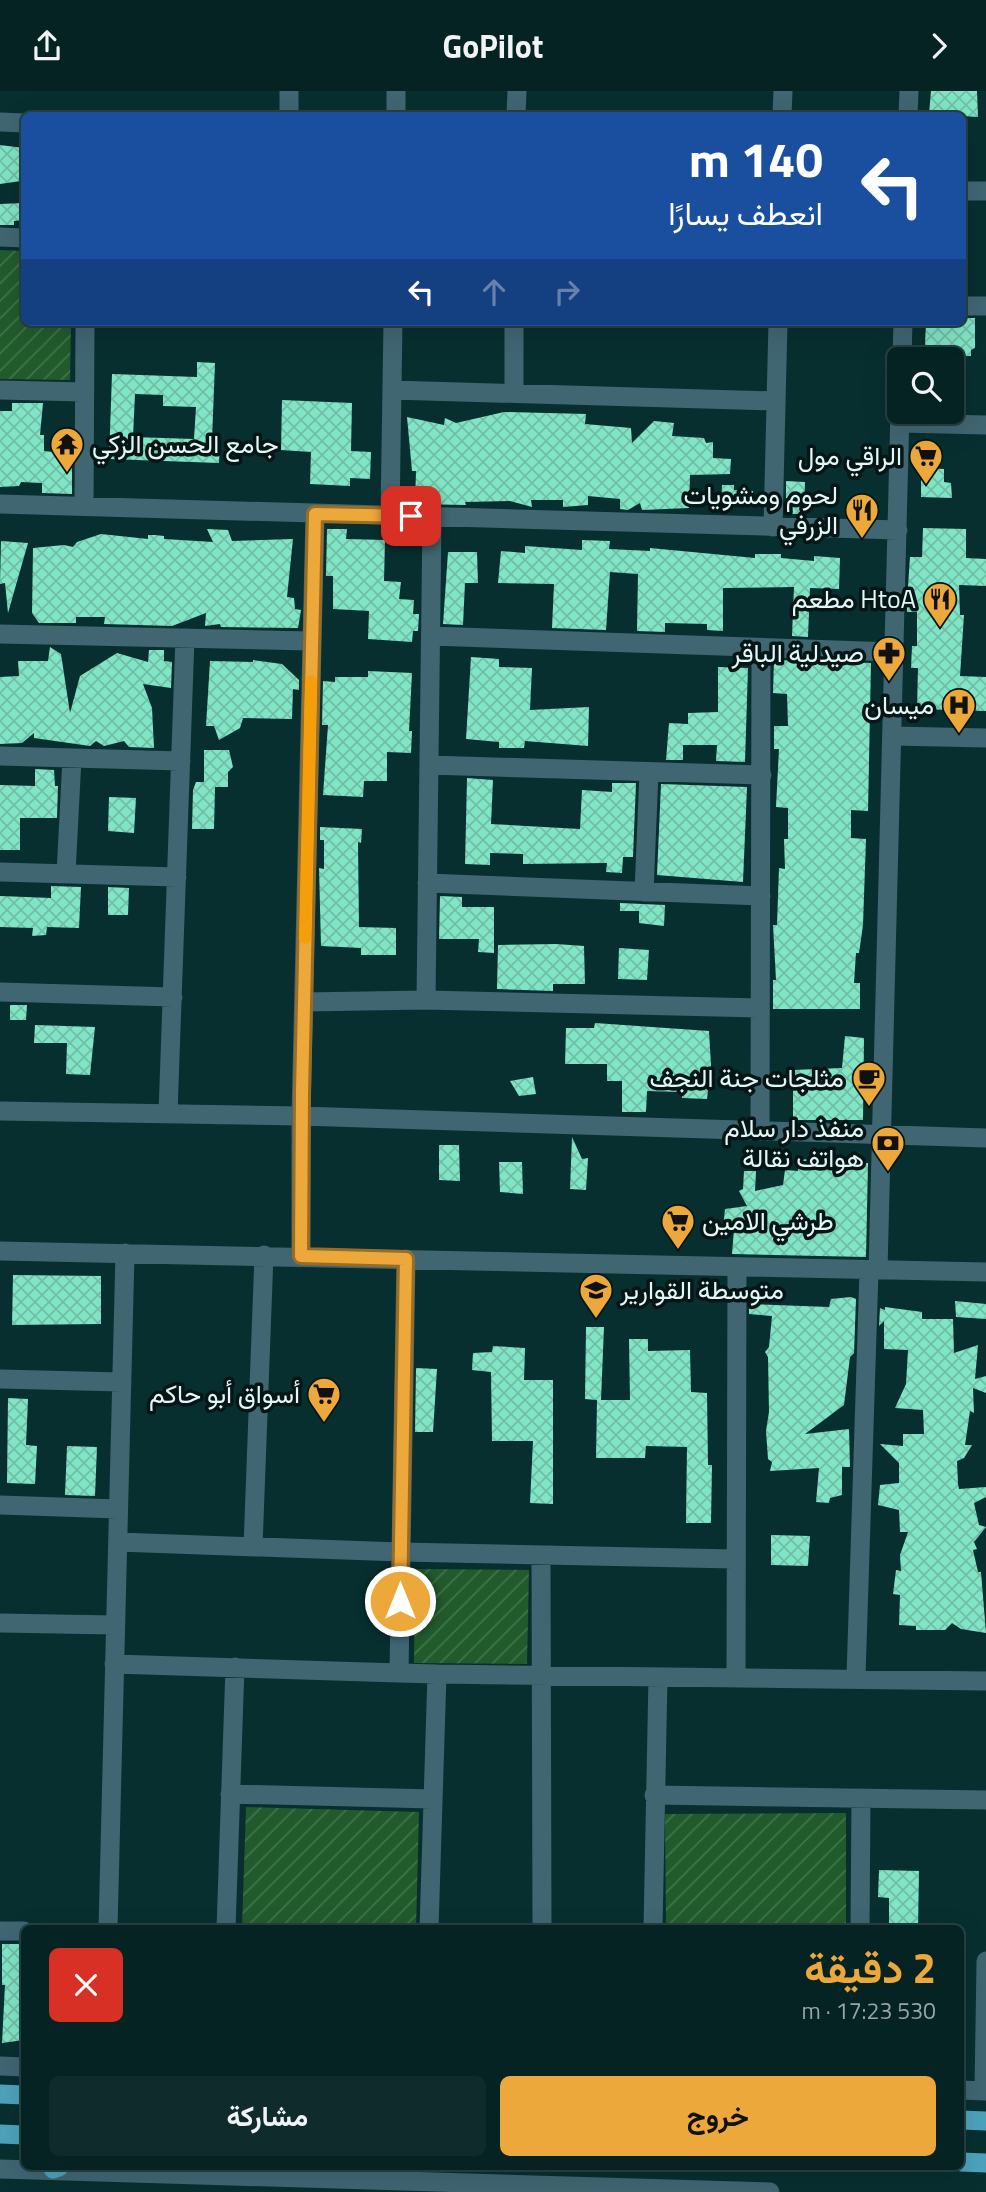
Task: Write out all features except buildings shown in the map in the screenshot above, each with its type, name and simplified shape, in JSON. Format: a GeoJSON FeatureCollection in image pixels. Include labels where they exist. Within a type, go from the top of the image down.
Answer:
{"type":"FeatureCollection","features":[{"type":"Feature","properties":{"kind":"main road"},"geometry":{"type":"LineString","coordinates":[[0,2094],[21,2095]]}},
{"type":"Feature","properties":{"kind":"main road"},"geometry":{"type":"LineString","coordinates":[[964,2120],[986,2121]]}},
{"type":"Feature","properties":{"kind":"main road"},"geometry":{"type":"LineString","coordinates":[[0,2134],[21,2135]]}},
{"type":"Feature","properties":{"kind":"main road"},"geometry":{"type":"LineString","coordinates":[[964,2162],[986,2163]]}},
{"type":"Feature","properties":{"kind":"street"},"geometry":{"type":"LineString","coordinates":[[289,91],[289,112]]}},
{"type":"Feature","properties":{"kind":"street"},"geometry":{"type":"LineString","coordinates":[[396,91],[396,112]]}},
{"type":"Feature","properties":{"kind":"street"},"geometry":{"type":"LineString","coordinates":[[516,112],[517,91]]}},
{"type":"Feature","properties":{"kind":"street"},"geometry":{"type":"LineString","coordinates":[[782,112],[783,91]]}},
{"type":"Feature","properties":{"kind":"street"},"geometry":{"type":"LineString","coordinates":[[908,112],[909,91]]}},
{"type":"Feature","properties":{"kind":"street"},"geometry":{"type":"LineString","coordinates":[[0,122],[21,123]]}},
{"type":"Feature","properties":{"kind":"street"},"geometry":{"type":"LineString","coordinates":[[966,191],[986,191]]}},
{"type":"Feature","properties":{"kind":"street"},"geometry":{"type":"LineString","coordinates":[[0,237],[21,238]]}},
{"type":"Feature","properties":{"kind":"street"},"geometry":{"type":"LineString","coordinates":[[966,306],[986,306]]}},
{"type":"Feature","properties":{"kind":"street"},"geometry":{"type":"LineString","coordinates":[[84,506],[85,326]]}},
{"type":"Feature","properties":{"kind":"street"},"geometry":{"type":"LineString","coordinates":[[390,515],[393,326]]}},
{"type":"Feature","properties":{"kind":"street"},"geometry":{"type":"LineString","coordinates":[[514,326],[514,391]]}},
{"type":"Feature","properties":{"kind":"street"},"geometry":{"type":"LineString","coordinates":[[773,527],[778,326]]}},
{"type":"Feature","properties":{"kind":"street"},"geometry":{"type":"LineString","coordinates":[[902,347],[903,326]]}},
{"type":"Feature","properties":{"kind":"street"},"geometry":{"type":"LineString","coordinates":[[0,390],[84,392]]}},
{"type":"Feature","properties":{"kind":"street"},"geometry":{"type":"LineString","coordinates":[[392,390],[514,391],[776,401]]}},
{"type":"Feature","properties":{"kind":"street"},"geometry":{"type":"LineString","coordinates":[[964,423],[986,425]]}},
{"type":"Feature","properties":{"kind":"street"},"geometry":{"type":"LineString","coordinates":[[856,1677],[873,1270],[882,1136],[900,424]]}},
{"type":"Feature","properties":{"kind":"street"},"geometry":{"type":"LineString","coordinates":[[0,504],[898,530]]}},
{"type":"Feature","properties":{"kind":"street"},"geometry":{"type":"LineString","coordinates":[[301,1256],[315,514]]}},
{"type":"Feature","properties":{"kind":"street"},"geometry":{"type":"LineString","coordinates":[[426,1000],[432,517]]}},
{"type":"Feature","properties":{"kind":"street"},"geometry":{"type":"LineString","coordinates":[[0,634],[311,641]]}},
{"type":"Feature","properties":{"kind":"street"},"geometry":{"type":"LineString","coordinates":[[431,636],[894,652]]}},
{"type":"Feature","properties":{"kind":"street"},"geometry":{"type":"LineString","coordinates":[[168,1113],[185,638]]}},
{"type":"Feature","properties":{"kind":"street"},"geometry":{"type":"LineString","coordinates":[[760,1131],[761,649]]}},
{"type":"Feature","properties":{"kind":"street"},"geometry":{"type":"LineString","coordinates":[[892,736],[986,738]]}},
{"type":"Feature","properties":{"kind":"street"},"geometry":{"type":"LineString","coordinates":[[0,756],[181,761]]}},
{"type":"Feature","properties":{"kind":"street"},"geometry":{"type":"LineString","coordinates":[[66,874],[72,758]]}},
{"type":"Feature","properties":{"kind":"street"},"geometry":{"type":"LineString","coordinates":[[429,765],[762,775]]}},
{"type":"Feature","properties":{"kind":"street"},"geometry":{"type":"LineString","coordinates":[[644,891],[649,772]]}},
{"type":"Feature","properties":{"kind":"street"},"geometry":{"type":"LineString","coordinates":[[0,872],[177,877]]}},
{"type":"Feature","properties":{"kind":"street"},"geometry":{"type":"LineString","coordinates":[[427,883],[761,896]]}},
{"type":"Feature","properties":{"kind":"street"},"geometry":{"type":"LineString","coordinates":[[0,992],[173,997]]}},
{"type":"Feature","properties":{"kind":"street"},"geometry":{"type":"LineString","coordinates":[[304,1002],[426,1000],[759,1007]]}},
{"type":"Feature","properties":{"kind":"street"},"geometry":{"type":"LineString","coordinates":[[0,1111],[302,1116],[986,1138]]}},
{"type":"Feature","properties":{"kind":"street"},"geometry":{"type":"LineString","coordinates":[[0,1251],[986,1272]]}},
{"type":"Feature","properties":{"kind":"street"},"geometry":{"type":"LineString","coordinates":[[108,1925],[125,1253]]}},
{"type":"Feature","properties":{"kind":"street"},"geometry":{"type":"LineString","coordinates":[[253,1547],[264,1255]]}},
{"type":"Feature","properties":{"kind":"street"},"geometry":{"type":"LineString","coordinates":[[400,1673],[406,1259]]}},
{"type":"Feature","properties":{"kind":"street"},"geometry":{"type":"LineString","coordinates":[[736,1677],[734,1559],[737,1268]]}},
{"type":"Feature","properties":{"kind":"street"},"geometry":{"type":"LineString","coordinates":[[0,1379],[122,1382]]}},
{"type":"Feature","properties":{"kind":"street"},"geometry":{"type":"LineString","coordinates":[[0,1505],[118,1509]]}},
{"type":"Feature","properties":{"kind":"street"},"geometry":{"type":"LineString","coordinates":[[118,1542],[400,1552],[734,1559]]}},
{"type":"Feature","properties":{"kind":"street"},"geometry":{"type":"LineString","coordinates":[[541,1555],[542,1925]]}},
{"type":"Feature","properties":{"kind":"street"},"geometry":{"type":"LineString","coordinates":[[0,1623],[115,1625]]}},
{"type":"Feature","properties":{"kind":"street"},"geometry":{"type":"LineString","coordinates":[[114,1664],[437,1674],[856,1677],[986,1681]]}},
{"type":"Feature","properties":{"kind":"street"},"geometry":{"type":"LineString","coordinates":[[226,1925],[235,1667]]}},
{"type":"Feature","properties":{"kind":"street"},"geometry":{"type":"LineString","coordinates":[[429,1925],[437,1674]]}},
{"type":"Feature","properties":{"kind":"street"},"geometry":{"type":"LineString","coordinates":[[653,1925],[654,1795],[659,1677]]}},
{"type":"Feature","properties":{"kind":"street"},"geometry":{"type":"LineString","coordinates":[[230,1794],[433,1798]]}},
{"type":"Feature","properties":{"kind":"street"},"geometry":{"type":"LineString","coordinates":[[654,1795],[986,1800]]}},
{"type":"Feature","properties":{"kind":"street"},"geometry":{"type":"LineString","coordinates":[[860,1925],[861,1798]]}},
{"type":"Feature","properties":{"kind":"street"},"geometry":{"type":"LineString","coordinates":[[0,1931],[21,1931]]}},
{"type":"Feature","properties":{"kind":"street"},"geometry":{"type":"LineString","coordinates":[[964,2090],[985,2090],[986,1961]]}},
{"type":"Feature","properties":{"kind":"street"},"geometry":{"type":"LineString","coordinates":[[0,2066],[21,2067]]}},
{"type":"Feature","properties":{"kind":"street"},"geometry":{"type":"LineString","coordinates":[[0,2169],[21,2169]]}},
{"type":"Feature","properties":{"kind":"street"},"geometry":{"type":"LineString","coordinates":[[106,2170],[532,2187],[770,2192]]}},
{"type":"Feature","properties":{"kind":"green space"},"geometry":{"type":"Polygon","coordinates":[[[0,250],[21,251],[21,326],[71,326],[70,380],[0,379],[0,250]]]}},
{"type":"Feature","properties":{"kind":"green space"},"geometry":{"type":"Polygon","coordinates":[[[415,1569],[529,1570],[527,1664],[414,1663],[415,1569]]]}},
{"type":"Feature","properties":{"kind":"green space"},"geometry":{"type":"Polygon","coordinates":[[[246,1807],[419,1812],[416,1925],[242,1925],[246,1807]]]}},
{"type":"Feature","properties":{"kind":"green space"},"geometry":{"type":"Polygon","coordinates":[[[846,1813],[846,1925],[666,1925],[665,1814],[846,1813]]]}},
{"type":"Feature","properties":{"kind":"slow traffic"},"geometry":{"type":"LineString","coordinates":[[305,938],[311,681]]}},
{"type":"Feature","properties":{"kind":"place","name":"جامع الحسن الزكي"},"geometry":{"type":"Point","coordinates":[67,474]}},
{"type":"Feature","properties":{"kind":"place","name":"الراقي مول"},"geometry":{"type":"Point","coordinates":[926,486]}},
{"type":"Feature","properties":{"kind":"place","name":"لحوم ومشويات الزرفي"},"geometry":{"type":"Point","coordinates":[862,540]}},
{"type":"Feature","properties":{"kind":"place","name":"مطعم HtoA"},"geometry":{"type":"Point","coordinates":[940,629]}},
{"type":"Feature","properties":{"kind":"place","name":"صيدلية الباقر"},"geometry":{"type":"Point","coordinates":[889,683]}},
{"type":"Feature","properties":{"kind":"place","name":"ميسان"},"geometry":{"type":"Point","coordinates":[959,735]}},
{"type":"Feature","properties":{"kind":"place","name":"مثلجات جنة النجف"},"geometry":{"type":"Point","coordinates":[869,1108]}},
{"type":"Feature","properties":{"kind":"place","name":"منفذ دار سلام هواتف نقالة"},"geometry":{"type":"Point","coordinates":[888,1173]}},
{"type":"Feature","properties":{"kind":"place","name":"طرشي الامين"},"geometry":{"type":"Point","coordinates":[678,1251]}},
{"type":"Feature","properties":{"kind":"place","name":"متوسطة القوارير"},"geometry":{"type":"Point","coordinates":[596,1320]}},
{"type":"Feature","properties":{"kind":"place","name":"أسواق أبو حاكم"},"geometry":{"type":"Point","coordinates":[324,1424]}},
{"type":"Feature","properties":{"kind":"route"},"geometry":{"type":"LineString","coordinates":[[400,1601],[406,1259],[301,1256],[302,1116],[315,514],[411,516]]}}]}
